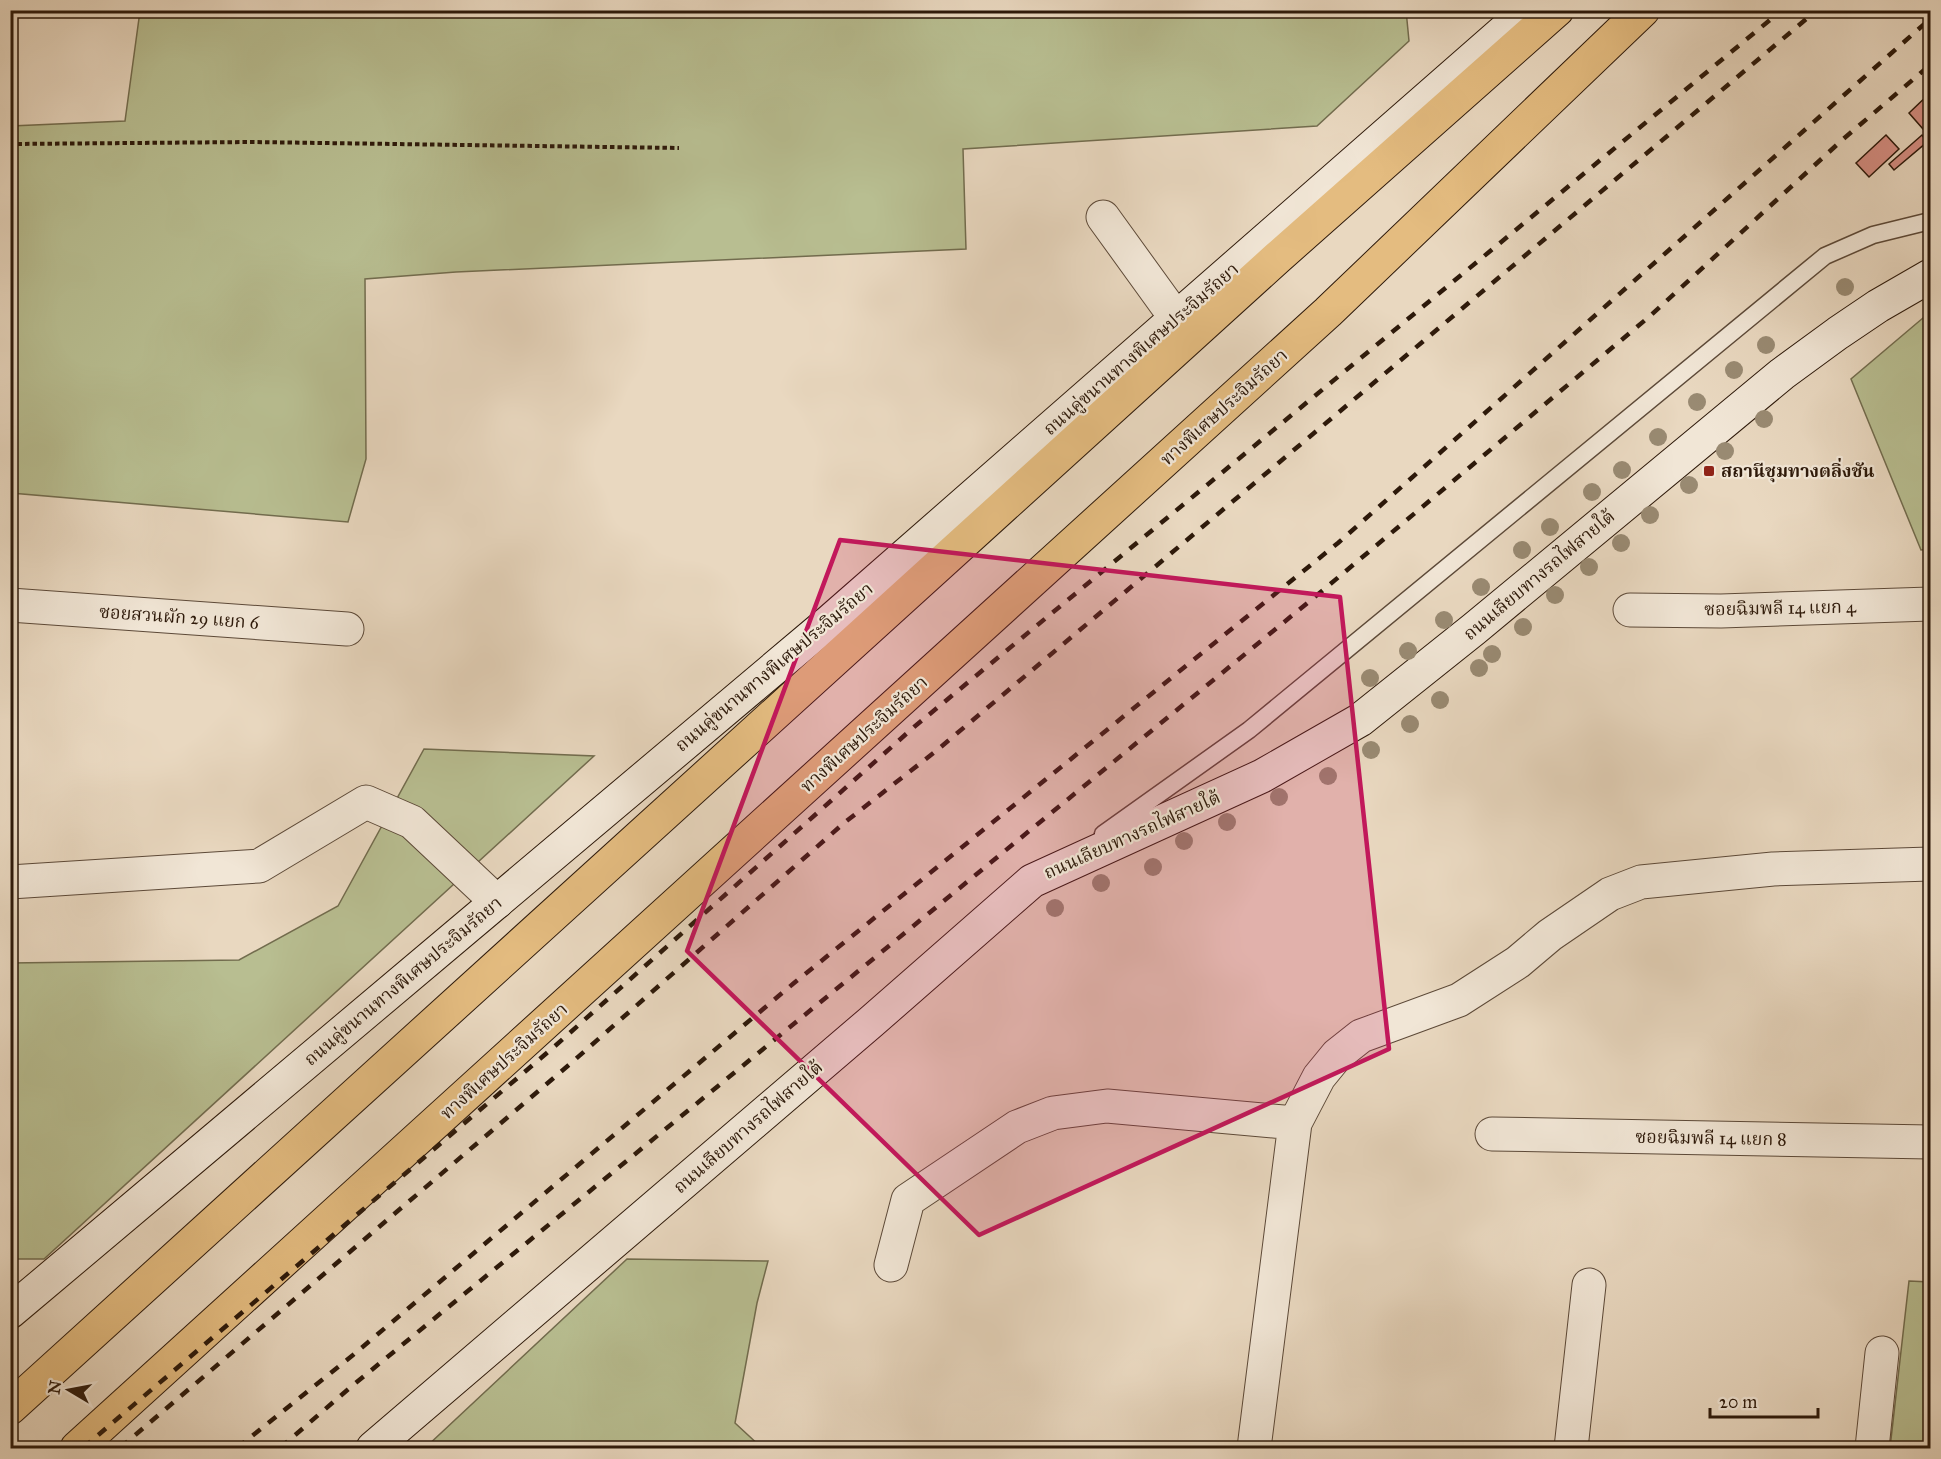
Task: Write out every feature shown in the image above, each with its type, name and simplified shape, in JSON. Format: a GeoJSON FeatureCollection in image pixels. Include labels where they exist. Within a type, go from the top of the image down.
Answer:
{"type":"FeatureCollection","features":[{"type":"Feature","properties":{"kind":"highway"},"geometry":{"type":"LineString","coordinates":[[10,1408],[1268,266],[1557,10]]}},
{"type":"Feature","properties":{"kind":"highway","name":"ทางพิเศษประจิมรัถยา"},"geometry":{"type":"LineString","coordinates":[[77,1449],[1328,312],[1643,10]]}},
{"type":"Feature","properties":{"kind":"main road","name":"ถนนคู่ขนานทางพิเศษประจิมรัถยา"},"geometry":{"type":"LineString","coordinates":[[10,1312],[838,614],[1528,10]]}},
{"type":"Feature","properties":{"kind":"main road"},"geometry":{"type":"LineString","coordinates":[[1103,217],[1176,318]]}},
{"type":"Feature","properties":{"kind":"main road","name":"ถนนเลียบทางรถไฟสายใต้"},"geometry":{"type":"LineString","coordinates":[[374,1449],[871,1022],[1032,880],[1262,776],[1360,720],[1474,629],[1782,374],[1846,327],[1930,276]]}},
{"type":"Feature","properties":{"kind":"main road","name":"ซอยฉิมพลี 14 แยก 4"},"geometry":{"type":"LineString","coordinates":[[1630,610],[1721,611],[1930,604]]}},
{"type":"Feature","properties":{"kind":"main road","name":"ซอยสวนผัก 29 แยก 6"},"geometry":{"type":"LineString","coordinates":[[10,605],[347,629]]}},
{"type":"Feature","properties":{"kind":"main road"},"geometry":{"type":"LineString","coordinates":[[10,882],[259,866],[366,801],[412,822],[497,902]]}},
{"type":"Feature","properties":{"kind":"main road"},"geometry":{"type":"LineString","coordinates":[[1254,1449],[1295,1122],[1319,1077],[1337,1054],[1361,1036],[1459,1000],[1518,962],[1550,935],[1611,894],[1641,882],[1773,869],[1930,864]]}},
{"type":"Feature","properties":{"kind":"main road"},"geometry":{"type":"LineString","coordinates":[[891,1265],[908,1200],[1017,1126],[1053,1113],[1107,1106],[1295,1122]]}},
{"type":"Feature","properties":{"kind":"main road","name":"ซอยฉิมพลี 14 แยก 8"},"geometry":{"type":"LineString","coordinates":[[1492,1134],[1930,1142]]}},
{"type":"Feature","properties":{"kind":"main road"},"geometry":{"type":"LineString","coordinates":[[1571,1449],[1589,1285]]}},
{"type":"Feature","properties":{"kind":"main road"},"geometry":{"type":"LineString","coordinates":[[1872,1449],[1882,1353]]}},
{"type":"Feature","properties":{"kind":"lane"},"geometry":{"type":"LineString","coordinates":[[1032,880],[1130,817],[1249,730],[1825,256],[1873,235],[1930,221]]}},
{"type":"Feature","properties":{"kind":"path"},"geometry":{"type":"LineString","coordinates":[[10,144],[252,142],[679,148]]}},
{"type":"Feature","properties":{"kind":"highlighted area"},"geometry":{"type":"Polygon","coordinates":[[[840,540],[1340,597],[1389,1049],[979,1235],[687,951],[840,540]]]}},
{"type":"Feature","properties":{"kind":"green space"},"geometry":{"type":"Polygon","coordinates":[[[1406,10],[1409,41],[1317,126],[963,149],[966,249],[456,272],[365,279],[366,459],[348,522],[11,493],[11,126],[125,121],[140,11],[1406,10]]]}},
{"type":"Feature","properties":{"kind":"green space"},"geometry":{"type":"Polygon","coordinates":[[[1930,312],[1930,549],[1921,550],[1851,379],[1930,312]]]}},
{"type":"Feature","properties":{"kind":"green space"},"geometry":{"type":"Polygon","coordinates":[[[424,749],[594,756],[44,1259],[11,1259],[10,963],[239,960],[338,906],[424,749]]]}},
{"type":"Feature","properties":{"kind":"green space"},"geometry":{"type":"Polygon","coordinates":[[[627,1259],[768,1261],[757,1303],[735,1423],[762,1448],[425,1448],[627,1259]]]}},
{"type":"Feature","properties":{"kind":"green space"},"geometry":{"type":"Polygon","coordinates":[[[1909,1281],[1930,1282],[1930,1448],[1890,1448],[1909,1281]]]}},
{"type":"Feature","properties":{"kind":"building"},"geometry":{"type":"Polygon","coordinates":[[[1930,93],[1930,137],[1909,113],[1930,93]]]}},
{"type":"Feature","properties":{"kind":"building"},"geometry":{"type":"Polygon","coordinates":[[[1886,135],[1899,149],[1869,177],[1856,163],[1886,135]]]}},
{"type":"Feature","properties":{"kind":"building"},"geometry":{"type":"Polygon","coordinates":[[[1922,135],[1927,142],[1894,170],[1889,164],[1922,135]]]}},
{"type":"Feature","properties":{"kind":"railway"},"geometry":{"type":"LineString","coordinates":[[83,1448],[555,1046],[914,727],[1782,10]]}},
{"type":"Feature","properties":{"kind":"railway"},"geometry":{"type":"LineString","coordinates":[[120,1448],[570,1064],[844,823],[936,751],[1817,10]]}},
{"type":"Feature","properties":{"kind":"railway"},"geometry":{"type":"LineString","coordinates":[[237,1448],[353,1355],[794,983],[1338,543],[1930,19]]}},
{"type":"Feature","properties":{"kind":"railway"},"geometry":{"type":"LineString","coordinates":[[280,1448],[352,1386],[1322,591],[1650,316],[1841,141],[1930,65]]}},
{"type":"Feature","properties":{"kind":"place","name":"สถานีชุมทางตลิ่งชัน"},"geometry":{"type":"Point","coordinates":[1709,471]}}]}
